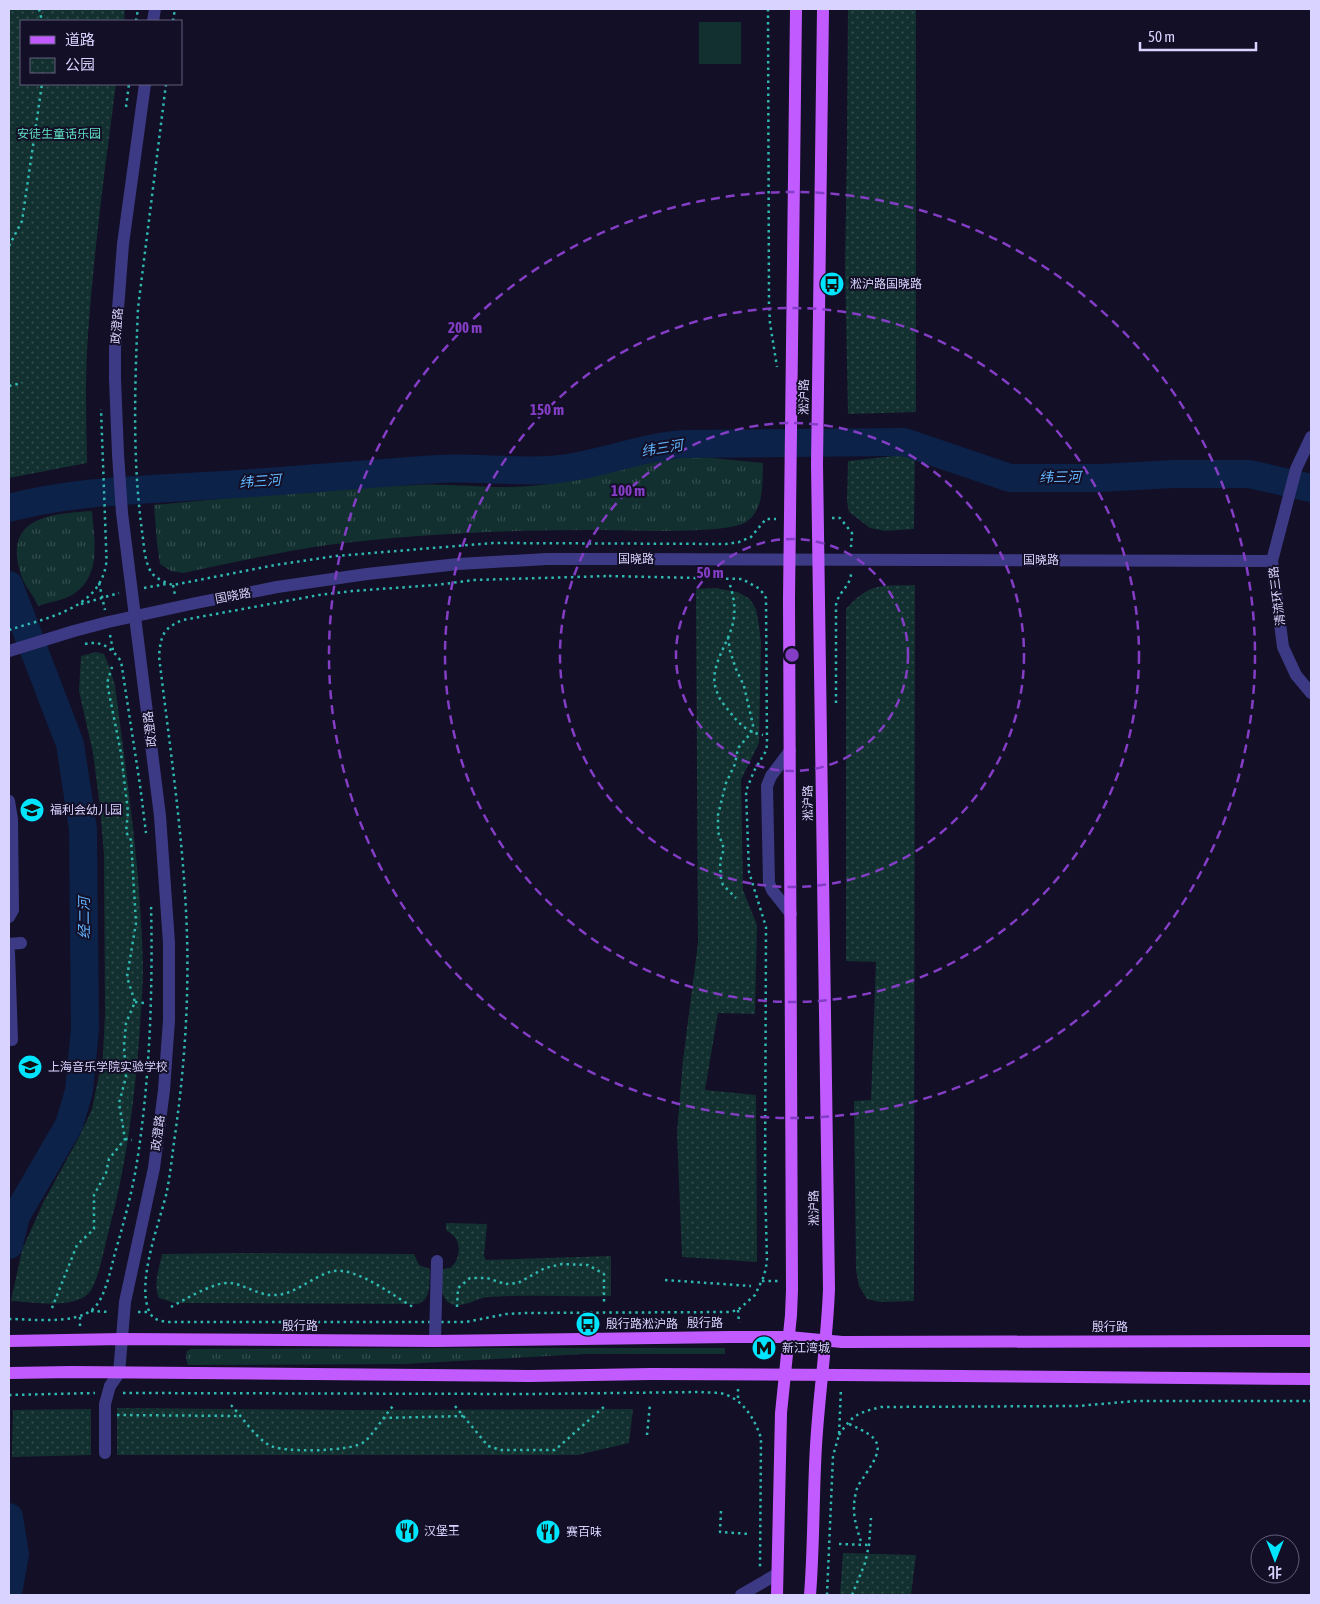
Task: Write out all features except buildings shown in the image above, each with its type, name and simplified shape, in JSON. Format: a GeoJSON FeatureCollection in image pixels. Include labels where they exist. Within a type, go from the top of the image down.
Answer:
{"type":"FeatureCollection","features":[{"type":"Feature","properties":{"kind":"main road","name":"淞沪路"},"geometry":{"type":"LineString","coordinates":[[776,1595],[780,1447],[792,1290],[790,559],[796,9]]}},
{"type":"Feature","properties":{"kind":"main road","name":"淞沪路"},"geometry":{"type":"LineString","coordinates":[[810,1595],[814,1541],[815,1448],[826,1340],[829,1282],[817,464],[823,9]]}},
{"type":"Feature","properties":{"kind":"main road","name":"殷行路"},"geometry":{"type":"LineString","coordinates":[[9,1341],[122,1339],[435,1341],[789,1337],[842,1342],[1311,1341]]}},
{"type":"Feature","properties":{"kind":"main road"},"geometry":{"type":"LineString","coordinates":[[9,1373],[520,1376],[786,1374],[1311,1379]]}},
{"type":"Feature","properties":{"kind":"street","name":"政澄路"},"geometry":{"type":"LineString","coordinates":[[119,1373],[125,1302],[154,1168],[164,1090],[170,1020],[169,943],[160,816],[122,513],[115,348],[122,254],[145,85]]}},
{"type":"Feature","properties":{"kind":"street","name":"清流环三路"},"geometry":{"type":"LineString","coordinates":[[1311,437],[1296,469],[1272,562],[1284,647],[1296,675],[1311,693]]}},
{"type":"Feature","properties":{"kind":"street","name":"国晓路"},"geometry":{"type":"LineString","coordinates":[[9,651],[74,630],[277,587],[367,574],[458,564],[547,559],[1272,562]]}},
{"type":"Feature","properties":{"kind":"street"},"geometry":{"type":"LineString","coordinates":[[790,751],[771,776],[767,786],[769,883],[772,890],[791,914]]}},
{"type":"Feature","properties":{"kind":"street"},"geometry":{"type":"LineString","coordinates":[[9,801],[12,818],[13,910],[9,916]]}},
{"type":"Feature","properties":{"kind":"street"},"geometry":{"type":"LineString","coordinates":[[9,952],[12,1040]]}},
{"type":"Feature","properties":{"kind":"street"},"geometry":{"type":"LineString","coordinates":[[435,1341],[437,1261]]}},
{"type":"Feature","properties":{"kind":"street"},"geometry":{"type":"LineString","coordinates":[[105,1453],[105,1415],[108,1393],[110,1386],[119,1373]]}},
{"type":"Feature","properties":{"kind":"street"},"geometry":{"type":"LineString","coordinates":[[741,1595],[778,1574]]}},
{"type":"Feature","properties":{"kind":"path"},"geometry":{"type":"LineString","coordinates":[[768,9],[769,306],[777,368]]}},
{"type":"Feature","properties":{"kind":"path"},"geometry":{"type":"LineString","coordinates":[[9,246],[22,221],[42,85]]}},
{"type":"Feature","properties":{"kind":"path"},"geometry":{"type":"LineString","coordinates":[[166,85],[138,308],[136,458],[146,560],[151,573],[167,584],[173,585],[275,565]]}},
{"type":"Feature","properties":{"kind":"path"},"geometry":{"type":"LineString","coordinates":[[9,386],[22,383]]}},
{"type":"Feature","properties":{"kind":"path"},"geometry":{"type":"LineString","coordinates":[[9,630],[67,612],[79,605],[90,595],[103,575],[106,564],[102,455]]}},
{"type":"Feature","properties":{"kind":"path"},"geometry":{"type":"LineString","coordinates":[[609,576],[742,579],[750,582],[766,598],[768,612],[767,745],[746,791],[749,872],[766,927],[765,1182],[767,1262],[764,1276],[755,1295],[738,1310],[729,1312],[526,1313],[506,1314],[466,1322],[435,1322],[169,1322],[158,1320],[149,1312],[145,1298],[145,1282],[167,1190],[182,1082],[187,1008],[187,935],[183,860],[159,656],[162,636],[166,630],[183,620],[319,595],[474,580],[609,576]]}},
{"type":"Feature","properties":{"kind":"path"},"geometry":{"type":"LineString","coordinates":[[730,585],[735,608],[733,623],[715,670],[715,686],[717,693],[738,724],[752,732],[763,735]]}},
{"type":"Feature","properties":{"kind":"path"},"geometry":{"type":"LineString","coordinates":[[728,637],[733,663],[744,686],[752,714],[752,732],[738,748],[735,764],[726,783],[718,815],[718,832],[724,849],[720,861],[721,879],[723,885],[736,898]]}},
{"type":"Feature","properties":{"kind":"path"},"geometry":{"type":"LineString","coordinates":[[79,646],[92,642],[103,644],[113,650],[121,661],[146,837]]}},
{"type":"Feature","properties":{"kind":"path"},"geometry":{"type":"LineString","coordinates":[[52,1308],[77,1245],[94,1229],[94,1195],[106,1174],[109,1159],[125,1139],[118,1103],[126,1077],[124,1046],[126,1023],[135,1002],[127,977],[136,923],[131,840],[126,832],[128,812],[120,752],[107,683],[113,664]]}},
{"type":"Feature","properties":{"kind":"path"},"geometry":{"type":"LineString","coordinates":[[9,1319],[73,1319],[86,1314],[99,1303],[109,1276],[136,1168],[141,1122],[151,1001],[150,896]]}},
{"type":"Feature","properties":{"kind":"path"},"geometry":{"type":"LineString","coordinates":[[135,1002],[144,1003]]}},
{"type":"Feature","properties":{"kind":"path"},"geometry":{"type":"LineString","coordinates":[[125,1139],[132,1140]]}},
{"type":"Feature","properties":{"kind":"path"},"geometry":{"type":"LineString","coordinates":[[457,1307],[458,1288],[470,1278],[487,1278],[506,1284],[518,1283],[545,1268],[562,1264],[588,1265],[604,1274],[604,1302]]}},
{"type":"Feature","properties":{"kind":"path"},"geometry":{"type":"LineString","coordinates":[[172,1307],[219,1284],[230,1283],[266,1295],[277,1296],[333,1271],[343,1271],[371,1282],[413,1307]]}},
{"type":"Feature","properties":{"kind":"path"},"geometry":{"type":"LineString","coordinates":[[665,1280],[752,1286]]}},
{"type":"Feature","properties":{"kind":"path"},"geometry":{"type":"LineString","coordinates":[[738,1310],[739,1338]]}},
{"type":"Feature","properties":{"kind":"path"},"geometry":{"type":"LineString","coordinates":[[738,1374],[738,1402]]}},
{"type":"Feature","properties":{"kind":"path"},"geometry":{"type":"LineString","coordinates":[[840,1435],[841,1375]]}},
{"type":"Feature","properties":{"kind":"path"},"geometry":{"type":"LineString","coordinates":[[9,1394],[529,1394],[700,1392],[723,1394],[738,1402],[747,1410],[756,1424],[761,1438],[760,1584]]}},
{"type":"Feature","properties":{"kind":"path"},"geometry":{"type":"LineString","coordinates":[[827,1595],[833,1456],[840,1435],[849,1420],[861,1412],[881,1407],[1078,1406],[1135,1400],[1311,1401]]}},
{"type":"Feature","properties":{"kind":"path"},"geometry":{"type":"LineString","coordinates":[[647,1435],[650,1404]]}},
{"type":"Feature","properties":{"kind":"path"},"geometry":{"type":"LineString","coordinates":[[231,1405],[258,1436],[277,1449],[334,1450],[354,1447],[364,1442],[393,1406]]}},
{"type":"Feature","properties":{"kind":"path"},"geometry":{"type":"LineString","coordinates":[[455,1406],[488,1446],[501,1450],[555,1450],[606,1405]]}},
{"type":"Feature","properties":{"kind":"path"},"geometry":{"type":"LineString","coordinates":[[105,1415],[241,1416]]}},
{"type":"Feature","properties":{"kind":"path"},"geometry":{"type":"LineString","coordinates":[[383,1418],[464,1416]]}},
{"type":"Feature","properties":{"kind":"path"},"geometry":{"type":"LineString","coordinates":[[849,1424],[867,1432],[877,1443],[878,1454],[876,1460],[856,1490],[854,1519],[862,1545]]}},
{"type":"Feature","properties":{"kind":"path"},"geometry":{"type":"LineString","coordinates":[[815,1448],[835,1449]]}},
{"type":"Feature","properties":{"kind":"path"},"geometry":{"type":"LineString","coordinates":[[721,1512],[720,1532],[750,1534]]}},
{"type":"Feature","properties":{"kind":"path"},"geometry":{"type":"LineString","coordinates":[[852,1595],[865,1563],[869,1545],[871,1518]]}},
{"type":"Feature","properties":{"kind":"path"},"geometry":{"type":"LineString","coordinates":[[839,1544],[869,1545]]}},
{"type":"Feature","properties":{"kind":"green space","name":"安徒生童话乐园"},"geometry":{"type":"Polygon","coordinates":[[[9,9],[125,9],[124,20],[20,20],[20,85],[116,85],[90,303],[86,382],[87,463],[9,478],[9,9]]]}},
{"type":"Feature","properties":{"kind":"green space"},"geometry":{"type":"Polygon","coordinates":[[[848,9],[916,9],[916,412],[848,414],[845,265],[848,9]]]}},
{"type":"Feature","properties":{"kind":"green space"},"geometry":{"type":"Polygon","coordinates":[[[699,22],[741,22],[741,64],[699,64],[699,22]]]}},
{"type":"Feature","properties":{"kind":"green space"},"geometry":{"type":"Polygon","coordinates":[[[915,453],[914,529],[885,531],[870,528],[849,512],[847,502],[848,461],[915,453]]]}},
{"type":"Feature","properties":{"kind":"green space"},"geometry":{"type":"Polygon","coordinates":[[[665,455],[763,463],[761,496],[757,511],[746,522],[718,529],[672,531],[526,531],[427,535],[328,545],[183,573],[171,571],[160,564],[154,505],[382,486],[533,486],[591,476],[665,455]]]}},
{"type":"Feature","properties":{"kind":"green space"},"geometry":{"type":"Polygon","coordinates":[[[92,511],[95,544],[93,566],[84,585],[71,595],[38,606],[23,580],[18,559],[18,543],[23,532],[32,523],[44,518],[59,514],[92,511]]]}},
{"type":"Feature","properties":{"kind":"green space"},"geometry":{"type":"Polygon","coordinates":[[[915,585],[914,1301],[880,1302],[867,1299],[859,1286],[856,1270],[854,1101],[871,1100],[876,962],[846,961],[846,609],[862,594],[877,587],[915,585]]]}},
{"type":"Feature","properties":{"kind":"green space"},"geometry":{"type":"Polygon","coordinates":[[[715,588],[738,592],[750,599],[756,609],[761,642],[759,743],[741,780],[743,890],[757,925],[755,1014],[718,1013],[705,1090],[756,1095],[757,1262],[682,1257],[677,1132],[683,1060],[698,943],[696,589],[715,588]]]}},
{"type":"Feature","properties":{"kind":"green space"},"geometry":{"type":"Polygon","coordinates":[[[96,652],[104,654],[115,685],[133,826],[142,932],[143,982],[133,1104],[121,1180],[101,1264],[92,1289],[81,1299],[72,1302],[52,1304],[11,1301],[22,1250],[43,1203],[92,1109],[103,1055],[105,1015],[104,855],[93,753],[79,691],[81,656],[96,652]]]}},
{"type":"Feature","properties":{"kind":"green space"},"geometry":{"type":"Polygon","coordinates":[[[446,1223],[487,1224],[484,1256],[486,1260],[611,1256],[611,1296],[503,1296],[488,1297],[459,1305],[451,1304],[442,1293],[442,1269],[453,1266],[458,1256],[459,1248],[455,1238],[446,1230],[446,1223]]]}},
{"type":"Feature","properties":{"kind":"green space"},"geometry":{"type":"Polygon","coordinates":[[[162,1254],[414,1254],[419,1265],[430,1269],[429,1290],[426,1298],[418,1304],[175,1303],[159,1298],[157,1282],[162,1254]]]}},
{"type":"Feature","properties":{"kind":"green space"},"geometry":{"type":"Polygon","coordinates":[[[725,1348],[725,1354],[585,1354],[404,1364],[188,1365],[186,1359],[187,1351],[191,1349],[725,1348]]]}},
{"type":"Feature","properties":{"kind":"green space"},"geometry":{"type":"Polygon","coordinates":[[[117,1408],[350,1410],[633,1409],[629,1443],[578,1455],[117,1455],[117,1408]]]}},
{"type":"Feature","properties":{"kind":"green space"},"geometry":{"type":"Polygon","coordinates":[[[91,1409],[91,1455],[12,1457],[13,1410],[91,1409]]]}},
{"type":"Feature","properties":{"kind":"green space"},"geometry":{"type":"Polygon","coordinates":[[[843,1553],[916,1555],[911,1595],[840,1595],[843,1553]]]}},
{"type":"Feature","properties":{"kind":"waterway","name":"纬三河"},"geometry":{"type":"LineString","coordinates":[[9,508],[57,498],[130,490],[438,469],[548,470],[583,465],[650,449],[685,444],[904,442],[1010,478],[1100,478],[1174,474],[1249,474],[1311,488]]}},
{"type":"Feature","properties":{"kind":"waterway","name":"经二河"},"geometry":{"type":"LineString","coordinates":[[9,585],[70,744],[83,829],[85,1029],[79,1091],[69,1125],[16,1216],[9,1245]]}},
{"type":"Feature","properties":{"kind":"waterway","name":"经二河"},"geometry":{"type":"LineString","coordinates":[[9,1517],[15,1554],[9,1588]]}},
{"type":"Feature","properties":{"kind":"place","name":"淞沪路国晓路"},"geometry":{"type":"Point","coordinates":[832,284]}},
{"type":"Feature","properties":{"kind":"place","name":"福利会幼儿园"},"geometry":{"type":"Point","coordinates":[32,810]}},
{"type":"Feature","properties":{"kind":"place","name":"上海音乐学院实验学校"},"geometry":{"type":"Point","coordinates":[30,1067]}},
{"type":"Feature","properties":{"kind":"place","name":"殷行路淞沪路"},"geometry":{"type":"Point","coordinates":[588,1324]}},
{"type":"Feature","properties":{"kind":"place","name":"新江湾城"},"geometry":{"type":"Point","coordinates":[764,1348]}},
{"type":"Feature","properties":{"kind":"place","name":"汉堡王"},"geometry":{"type":"Point","coordinates":[407,1531]}},
{"type":"Feature","properties":{"kind":"place","name":"赛百味"},"geometry":{"type":"Point","coordinates":[548,1532]}}]}
